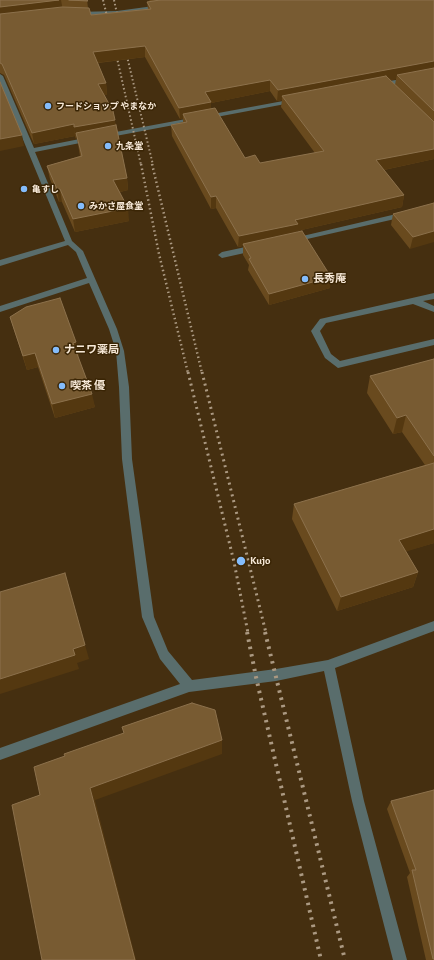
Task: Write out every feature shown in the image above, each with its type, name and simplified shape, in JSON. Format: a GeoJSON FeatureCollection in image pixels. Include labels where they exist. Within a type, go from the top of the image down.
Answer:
{"type":"FeatureCollection","features":[{"type":"Feature","properties":{"kind":"street"},"geometry":{"type":"LineString","coordinates":[[70,14],[117,13],[166,7]]}},
{"type":"Feature","properties":{"kind":"street"},"geometry":{"type":"LineString","coordinates":[[370,86],[389,86],[434,75]]}},
{"type":"Feature","properties":{"kind":"street"},"geometry":{"type":"LineString","coordinates":[[0,76],[69,242],[79,251],[90,280],[113,329],[120,351],[124,387],[127,460],[148,617],[164,655],[189,686]]}},
{"type":"Feature","properties":{"kind":"street"},"geometry":{"type":"LineString","coordinates":[[31,151],[301,99]]}},
{"type":"Feature","properties":{"kind":"street"},"geometry":{"type":"LineString","coordinates":[[284,242],[338,231],[412,212]]}},
{"type":"Feature","properties":{"kind":"street"},"geometry":{"type":"LineString","coordinates":[[0,263],[69,242]]}},
{"type":"Feature","properties":{"kind":"street"},"geometry":{"type":"LineString","coordinates":[[222,255],[261,247]]}},
{"type":"Feature","properties":{"kind":"street"},"geometry":{"type":"LineString","coordinates":[[0,309],[90,280]]}},
{"type":"Feature","properties":{"kind":"street"},"geometry":{"type":"LineString","coordinates":[[434,296],[323,321],[315,332],[328,356],[338,365],[434,342]]}},
{"type":"Feature","properties":{"kind":"street"},"geometry":{"type":"LineString","coordinates":[[414,301],[434,309]]}},
{"type":"Feature","properties":{"kind":"street"},"geometry":{"type":"LineString","coordinates":[[0,754],[189,686],[276,675],[328,665],[434,626]]}},
{"type":"Feature","properties":{"kind":"street"},"geometry":{"type":"LineString","coordinates":[[328,665],[358,801],[400,960]]}},
{"type":"Feature","properties":{"kind":"building"},"geometry":{"type":"Polygon","coordinates":[[[0,0],[59,0],[0,7],[0,0]]]}},
{"type":"Feature","properties":{"kind":"building"},"geometry":{"type":"Polygon","coordinates":[[[160,0],[434,0],[434,61],[278,90],[270,80],[205,92],[211,102],[179,108],[145,46],[93,52],[106,83],[98,84],[113,111],[115,120],[74,127],[74,124],[32,133],[2,64],[0,63],[0,14],[62,7],[89,8],[91,15],[151,9],[147,2],[160,0]]]}},
{"type":"Feature","properties":{"kind":"building"},"geometry":{"type":"Polygon","coordinates":[[[434,68],[434,111],[397,75],[434,68]]]}},
{"type":"Feature","properties":{"kind":"building"},"geometry":{"type":"Polygon","coordinates":[[[386,76],[434,122],[434,149],[376,160],[404,195],[295,220],[298,224],[239,236],[216,196],[211,197],[171,125],[187,122],[183,114],[215,108],[245,158],[255,155],[260,163],[324,151],[282,96],[386,76]]]}},
{"type":"Feature","properties":{"kind":"building"},"geometry":{"type":"Polygon","coordinates":[[[0,82],[22,135],[0,139],[0,82]]]}},
{"type":"Feature","properties":{"kind":"building"},"geometry":{"type":"Polygon","coordinates":[[[116,125],[127,178],[113,180],[128,208],[73,219],[60,189],[57,189],[47,166],[82,156],[76,133],[116,125]]]}},
{"type":"Feature","properties":{"kind":"building"},"geometry":{"type":"Polygon","coordinates":[[[434,203],[434,231],[413,237],[393,214],[434,203]]]}},
{"type":"Feature","properties":{"kind":"building"},"geometry":{"type":"Polygon","coordinates":[[[302,231],[331,277],[269,294],[249,259],[251,258],[243,244],[302,231]]]}},
{"type":"Feature","properties":{"kind":"building"},"geometry":{"type":"Polygon","coordinates":[[[60,298],[76,342],[73,343],[92,394],[52,404],[35,353],[23,356],[10,317],[26,307],[60,298]]]}},
{"type":"Feature","properties":{"kind":"building"},"geometry":{"type":"Polygon","coordinates":[[[434,359],[434,456],[406,415],[397,418],[370,376],[434,359]]]}},
{"type":"Feature","properties":{"kind":"building"},"geometry":{"type":"Polygon","coordinates":[[[434,463],[434,529],[399,540],[418,572],[341,597],[294,504],[434,463]]]}},
{"type":"Feature","properties":{"kind":"building"},"geometry":{"type":"Polygon","coordinates":[[[65,573],[85,645],[73,649],[75,655],[0,679],[0,592],[65,573]]]}},
{"type":"Feature","properties":{"kind":"building"},"geometry":{"type":"Polygon","coordinates":[[[192,703],[215,710],[222,740],[90,788],[135,960],[42,960],[12,805],[40,795],[34,767],[65,756],[64,754],[124,733],[122,727],[192,703]]]}},
{"type":"Feature","properties":{"kind":"building"},"geometry":{"type":"Polygon","coordinates":[[[434,790],[433,959],[412,870],[416,870],[391,801],[434,790]]]}},
{"type":"Feature","properties":{"kind":"railway"},"geometry":{"type":"LineString","coordinates":[[103,0],[109,24]]}},
{"type":"Feature","properties":{"kind":"railway"},"geometry":{"type":"LineString","coordinates":[[114,0],[119,23]]}},
{"type":"Feature","properties":{"kind":"railway"},"geometry":{"type":"LineString","coordinates":[[125,48],[153,165]]}},
{"type":"Feature","properties":{"kind":"railway"},"geometry":{"type":"LineString","coordinates":[[115,49],[141,165]]}},
{"type":"Feature","properties":{"kind":"railway"},"geometry":{"type":"LineString","coordinates":[[141,164],[159,254],[188,373]]}},
{"type":"Feature","properties":{"kind":"railway"},"geometry":{"type":"LineString","coordinates":[[152,164],[202,373]]}},
{"type":"Feature","properties":{"kind":"railway"},"geometry":{"type":"LineString","coordinates":[[188,372],[234,562],[248,633]]}},
{"type":"Feature","properties":{"kind":"railway"},"geometry":{"type":"LineString","coordinates":[[202,372],[266,633]]}},
{"type":"Feature","properties":{"kind":"railway"},"geometry":{"type":"LineString","coordinates":[[247,632],[321,960]]}},
{"type":"Feature","properties":{"kind":"railway"},"geometry":{"type":"LineString","coordinates":[[265,632],[345,960]]}},
{"type":"Feature","properties":{"kind":"place","name":"フードショップ やまなか"},"geometry":{"type":"Point","coordinates":[48,106]}},
{"type":"Feature","properties":{"kind":"place","name":"九条堂"},"geometry":{"type":"Point","coordinates":[108,146]}},
{"type":"Feature","properties":{"kind":"place","name":"亀すし"},"geometry":{"type":"Point","coordinates":[24,189]}},
{"type":"Feature","properties":{"kind":"place","name":"みかさ屋食堂"},"geometry":{"type":"Point","coordinates":[81,206]}},
{"type":"Feature","properties":{"kind":"place","name":"長秀庵"},"geometry":{"type":"Point","coordinates":[305,279]}},
{"type":"Feature","properties":{"kind":"place","name":"ナニワ薬局"},"geometry":{"type":"Point","coordinates":[56,350]}},
{"type":"Feature","properties":{"kind":"place","name":"喫茶 優"},"geometry":{"type":"Point","coordinates":[62,386]}},
{"type":"Feature","properties":{"kind":"place","name":"Kujo"},"geometry":{"type":"Point","coordinates":[241,561]}}]}
